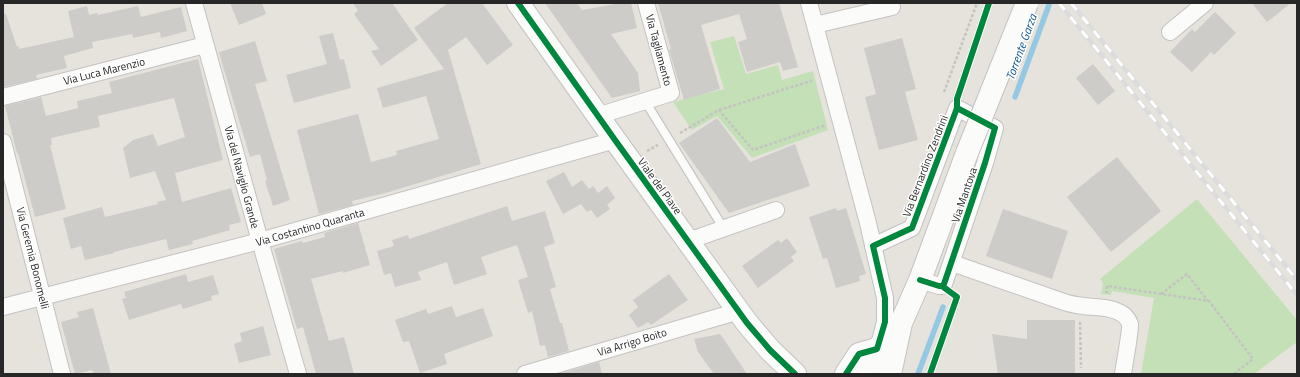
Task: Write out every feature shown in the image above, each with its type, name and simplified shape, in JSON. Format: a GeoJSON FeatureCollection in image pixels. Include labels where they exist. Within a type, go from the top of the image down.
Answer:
{"type":"FeatureCollection","features":[{"type":"Feature","properties":{"kind":"main road","name":"Viale del Piave"},"geometry":{"type":"LineString","coordinates":[[518,3],[597,116],[739,311],[752,328],[795,374]]}},
{"type":"Feature","properties":{"kind":"main road"},"geometry":{"type":"LineString","coordinates":[[890,374],[901,323],[920,280],[967,153],[1027,3]]}},
{"type":"Feature","properties":{"kind":"main road"},"geometry":{"type":"LineString","coordinates":[[866,374],[878,349],[901,323]]}},
{"type":"Feature","properties":{"kind":"main road","name":"Viale del Piave"},"geometry":{"type":"LineString","coordinates":[[752,328],[772,374]]}},
{"type":"Feature","properties":{"kind":"main road"},"geometry":{"type":"LineString","coordinates":[[846,374],[859,354],[878,349]]}},
{"type":"Feature","properties":{"kind":"street","name":"Via del Naviglio Grande"},"geometry":{"type":"LineString","coordinates":[[194,3],[298,374]]}},
{"type":"Feature","properties":{"kind":"street","name":"Via Tagliamento"},"geometry":{"type":"LineString","coordinates":[[597,116],[671,93],[646,3]]}},
{"type":"Feature","properties":{"kind":"street"},"geometry":{"type":"LineString","coordinates":[[809,3],[873,246],[885,298],[885,322],[878,349]]}},
{"type":"Feature","properties":{"kind":"street"},"geometry":{"type":"LineString","coordinates":[[1170,32],[1205,3]]}},
{"type":"Feature","properties":{"kind":"street"},"geometry":{"type":"LineString","coordinates":[[815,25],[892,7]]}},
{"type":"Feature","properties":{"kind":"street","name":"Via Luca Marenzio"},"geometry":{"type":"LineString","coordinates":[[3,97],[206,45]]}},
{"type":"Feature","properties":{"kind":"street","name":"Via Bernardino Zendrini"},"geometry":{"type":"LineString","coordinates":[[873,246],[912,228],[957,108]]}},
{"type":"Feature","properties":{"kind":"street","name":"Via Mantova"},"geometry":{"type":"LineString","coordinates":[[920,280],[939,286],[944,284],[996,128],[957,108]]}},
{"type":"Feature","properties":{"kind":"street","name":"Via Costantino Quaranta"},"geometry":{"type":"LineString","coordinates":[[3,307],[260,241],[615,140]]}},
{"type":"Feature","properties":{"kind":"street","name":"Via Geremia Bonomelli"},"geometry":{"type":"LineString","coordinates":[[3,142],[62,374]]}},
{"type":"Feature","properties":{"kind":"street"},"geometry":{"type":"LineString","coordinates":[[688,242],[776,210]]}},
{"type":"Feature","properties":{"kind":"street"},"geometry":{"type":"LineString","coordinates":[[952,262],[1064,302],[1081,306],[1111,309],[1119,312],[1126,318],[1130,325],[1123,374]]}},
{"type":"Feature","properties":{"kind":"street","name":"Via Arrigo Boito"},"geometry":{"type":"LineString","coordinates":[[525,374],[739,311]]}},
{"type":"Feature","properties":{"kind":"lane"},"geometry":{"type":"LineString","coordinates":[[645,101],[724,229]]}},
{"type":"Feature","properties":{"kind":"path"},"geometry":{"type":"LineString","coordinates":[[944,92],[977,3]]}},
{"type":"Feature","properties":{"kind":"path"},"geometry":{"type":"LineString","coordinates":[[673,136],[719,110],[815,79],[817,87]]}},
{"type":"Feature","properties":{"kind":"path"},"geometry":{"type":"LineString","coordinates":[[719,110],[753,150],[826,125],[828,130]]}},
{"type":"Feature","properties":{"kind":"path"},"geometry":{"type":"LineString","coordinates":[[641,155],[660,144]]}},
{"type":"Feature","properties":{"kind":"path"},"geometry":{"type":"LineString","coordinates":[[1161,294],[1187,274],[1253,359],[1234,374]]}},
{"type":"Feature","properties":{"kind":"path"},"geometry":{"type":"LineString","coordinates":[[1102,291],[1107,292],[1107,286],[1208,301]]}},
{"type":"Feature","properties":{"kind":"path"},"geometry":{"type":"LineString","coordinates":[[1080,319],[1081,368]]}},
{"type":"Feature","properties":{"kind":"green space"},"geometry":{"type":"Polygon","coordinates":[[[734,36],[746,74],[778,65],[782,80],[813,71],[828,130],[752,158],[717,116],[692,130],[673,102],[724,89],[710,42],[734,36]]]}},
{"type":"Feature","properties":{"kind":"green space"},"geometry":{"type":"Polygon","coordinates":[[[1197,199],[1297,320],[1297,342],[1254,374],[1141,374],[1154,298],[1112,291],[1111,295],[1101,294],[1103,283],[1100,279],[1197,199]]]}},
{"type":"Feature","properties":{"kind":"building"},"geometry":{"type":"Polygon","coordinates":[[[230,3],[262,3],[266,14],[239,25],[230,3]]]}},
{"type":"Feature","properties":{"kind":"building"},"geometry":{"type":"Polygon","coordinates":[[[353,3],[392,3],[418,40],[381,66],[371,51],[379,49],[354,14],[358,11],[353,3]]]}},
{"type":"Feature","properties":{"kind":"building"},"geometry":{"type":"Polygon","coordinates":[[[448,3],[482,3],[513,45],[487,65],[466,37],[448,50],[481,164],[389,192],[352,201],[353,205],[319,214],[297,130],[358,114],[371,162],[397,155],[396,151],[439,139],[426,96],[383,108],[377,88],[444,69],[414,28],[448,3]]]}},
{"type":"Feature","properties":{"kind":"building"},"geometry":{"type":"Polygon","coordinates":[[[545,3],[577,3],[582,10],[621,3],[631,3],[637,28],[611,34],[638,73],[640,91],[612,98],[545,3]]]}},
{"type":"Feature","properties":{"kind":"building"},"geometry":{"type":"Polygon","coordinates":[[[658,3],[779,3],[798,67],[783,71],[780,62],[747,72],[738,42],[747,39],[739,14],[701,25],[720,89],[684,100],[669,50],[671,49],[658,3]]]}},
{"type":"Feature","properties":{"kind":"building"},"geometry":{"type":"Polygon","coordinates":[[[1252,3],[1291,3],[1267,22],[1252,3]]]}},
{"type":"Feature","properties":{"kind":"building"},"geometry":{"type":"Polygon","coordinates":[[[87,6],[89,15],[97,13],[98,15],[138,6],[141,17],[181,7],[187,31],[161,38],[160,32],[133,38],[132,34],[92,42],[93,48],[64,56],[67,68],[36,75],[37,79],[3,87],[3,14],[6,14],[19,49],[74,37],[68,11],[87,6]]]}},
{"type":"Feature","properties":{"kind":"building"},"geometry":{"type":"Polygon","coordinates":[[[1215,12],[1236,33],[1214,55],[1211,52],[1192,72],[1170,52],[1192,29],[1195,32],[1215,12]]]}},
{"type":"Feature","properties":{"kind":"building"},"geometry":{"type":"Polygon","coordinates":[[[333,33],[340,60],[344,59],[351,88],[294,103],[286,75],[327,64],[319,36],[333,33]]]}},
{"type":"Feature","properties":{"kind":"building"},"geometry":{"type":"Polygon","coordinates":[[[902,38],[916,89],[905,92],[918,140],[879,150],[865,97],[876,94],[864,48],[902,38]]]}},
{"type":"Feature","properties":{"kind":"building"},"geometry":{"type":"Polygon","coordinates":[[[255,41],[267,81],[255,84],[290,200],[273,206],[265,181],[267,180],[260,154],[250,157],[219,53],[255,41]]]}},
{"type":"Feature","properties":{"kind":"building"},"geometry":{"type":"Polygon","coordinates":[[[198,59],[223,160],[175,173],[182,202],[231,188],[241,222],[229,225],[230,230],[192,241],[193,244],[169,250],[166,239],[85,260],[81,246],[71,249],[63,218],[102,207],[105,217],[158,204],[157,202],[166,200],[155,171],[130,178],[123,148],[133,140],[153,134],[158,146],[185,137],[174,98],[98,116],[100,127],[51,138],[52,145],[50,145],[66,209],[35,217],[5,106],[41,97],[46,116],[78,108],[77,101],[112,93],[109,82],[198,59]]]}},
{"type":"Feature","properties":{"kind":"building"},"geometry":{"type":"Polygon","coordinates":[[[1093,64],[1115,91],[1098,105],[1076,78],[1093,64]]]}},
{"type":"Feature","properties":{"kind":"building"},"geometry":{"type":"Polygon","coordinates":[[[717,118],[750,162],[795,144],[810,186],[729,213],[679,143],[717,118]]]}},
{"type":"Feature","properties":{"kind":"building"},"geometry":{"type":"Polygon","coordinates":[[[1117,157],[1161,211],[1111,252],[1067,197],[1117,157]]]}},
{"type":"Feature","properties":{"kind":"building"},"geometry":{"type":"Polygon","coordinates":[[[564,172],[572,187],[582,180],[589,189],[593,186],[598,193],[607,186],[615,198],[607,205],[610,209],[597,218],[591,210],[587,212],[581,204],[563,214],[546,181],[564,172]]]}},
{"type":"Feature","properties":{"kind":"building"},"geometry":{"type":"Polygon","coordinates":[[[507,206],[512,221],[545,211],[555,243],[544,247],[556,287],[550,289],[560,323],[562,323],[569,351],[548,357],[545,345],[540,346],[532,311],[528,313],[518,280],[528,277],[517,245],[481,257],[487,274],[454,285],[447,262],[418,272],[421,280],[395,287],[391,273],[384,275],[377,251],[394,246],[392,240],[408,235],[409,239],[507,206]]]}},
{"type":"Feature","properties":{"kind":"building"},"geometry":{"type":"Polygon","coordinates":[[[836,208],[837,211],[846,208],[866,274],[859,276],[860,281],[836,288],[827,258],[823,259],[809,217],[836,208]]]}},
{"type":"Feature","properties":{"kind":"building"},"geometry":{"type":"Polygon","coordinates":[[[1003,209],[1068,231],[1052,279],[986,256],[1003,209]]]}},
{"type":"Feature","properties":{"kind":"building"},"geometry":{"type":"Polygon","coordinates":[[[358,223],[370,265],[343,273],[343,271],[311,279],[329,341],[344,337],[354,374],[316,374],[303,327],[297,329],[274,249],[302,241],[303,243],[325,237],[324,233],[358,223]]]}},
{"type":"Feature","properties":{"kind":"building"},"geometry":{"type":"Polygon","coordinates":[[[787,238],[797,252],[791,257],[794,261],[758,288],[742,266],[778,240],[781,243],[787,238]]]}},
{"type":"Feature","properties":{"kind":"building"},"geometry":{"type":"Polygon","coordinates":[[[186,274],[188,282],[213,275],[219,294],[211,296],[212,300],[183,309],[181,304],[129,320],[122,299],[126,298],[124,292],[186,274]]]}},
{"type":"Feature","properties":{"kind":"building"},"geometry":{"type":"Polygon","coordinates":[[[669,274],[688,300],[651,325],[648,322],[638,328],[629,315],[638,307],[633,300],[669,274]]]}},
{"type":"Feature","properties":{"kind":"building"},"geometry":{"type":"Polygon","coordinates":[[[452,306],[456,317],[483,308],[493,336],[444,354],[447,364],[420,373],[409,341],[403,342],[395,320],[426,309],[428,314],[452,306]]]}},
{"type":"Feature","properties":{"kind":"building"},"geometry":{"type":"Polygon","coordinates":[[[93,308],[111,374],[94,374],[92,370],[75,374],[61,322],[79,317],[77,312],[93,308]]]}},
{"type":"Feature","properties":{"kind":"building"},"geometry":{"type":"Polygon","coordinates":[[[1027,320],[1075,320],[1075,374],[998,374],[992,334],[1027,339],[1027,320]]]}},
{"type":"Feature","properties":{"kind":"building"},"geometry":{"type":"Polygon","coordinates":[[[263,326],[271,355],[239,363],[234,344],[242,341],[240,333],[263,326]]]}},
{"type":"Feature","properties":{"kind":"building"},"geometry":{"type":"Polygon","coordinates":[[[720,334],[747,374],[714,374],[698,352],[694,339],[720,334]]]}},
{"type":"Feature","properties":{"kind":"building"},"geometry":{"type":"Polygon","coordinates":[[[599,362],[602,374],[559,374],[599,362]]]}},
{"type":"Feature","properties":{"kind":"waterway","name":"Torrente Garza"},"geometry":{"type":"LineString","coordinates":[[1015,97],[1049,5]]}},
{"type":"Feature","properties":{"kind":"waterway","name":"Torrente Garza"},"geometry":{"type":"LineString","coordinates":[[918,374],[943,307]]}},
{"type":"Feature","properties":{"kind":"railway"},"geometry":{"type":"LineString","coordinates":[[1059,3],[1297,295]]}},
{"type":"Feature","properties":{"kind":"railway"},"geometry":{"type":"LineString","coordinates":[[1071,3],[1297,280]]}},
{"type":"Feature","properties":{"kind":"cycle path"},"geometry":{"type":"LineString","coordinates":[[518,3],[747,323],[770,350],[795,374]]}},
{"type":"Feature","properties":{"kind":"cycle path"},"geometry":{"type":"LineString","coordinates":[[846,374],[859,354],[877,349],[885,322],[885,298],[873,246],[912,228],[957,108],[957,99],[989,3]]}},
{"type":"Feature","properties":{"kind":"cycle path"},"geometry":{"type":"LineString","coordinates":[[920,280],[939,286],[944,284],[985,163],[995,128],[957,108]]}},
{"type":"Feature","properties":{"kind":"cycle path"},"geometry":{"type":"LineString","coordinates":[[930,374],[957,297],[942,286]]}}]}
